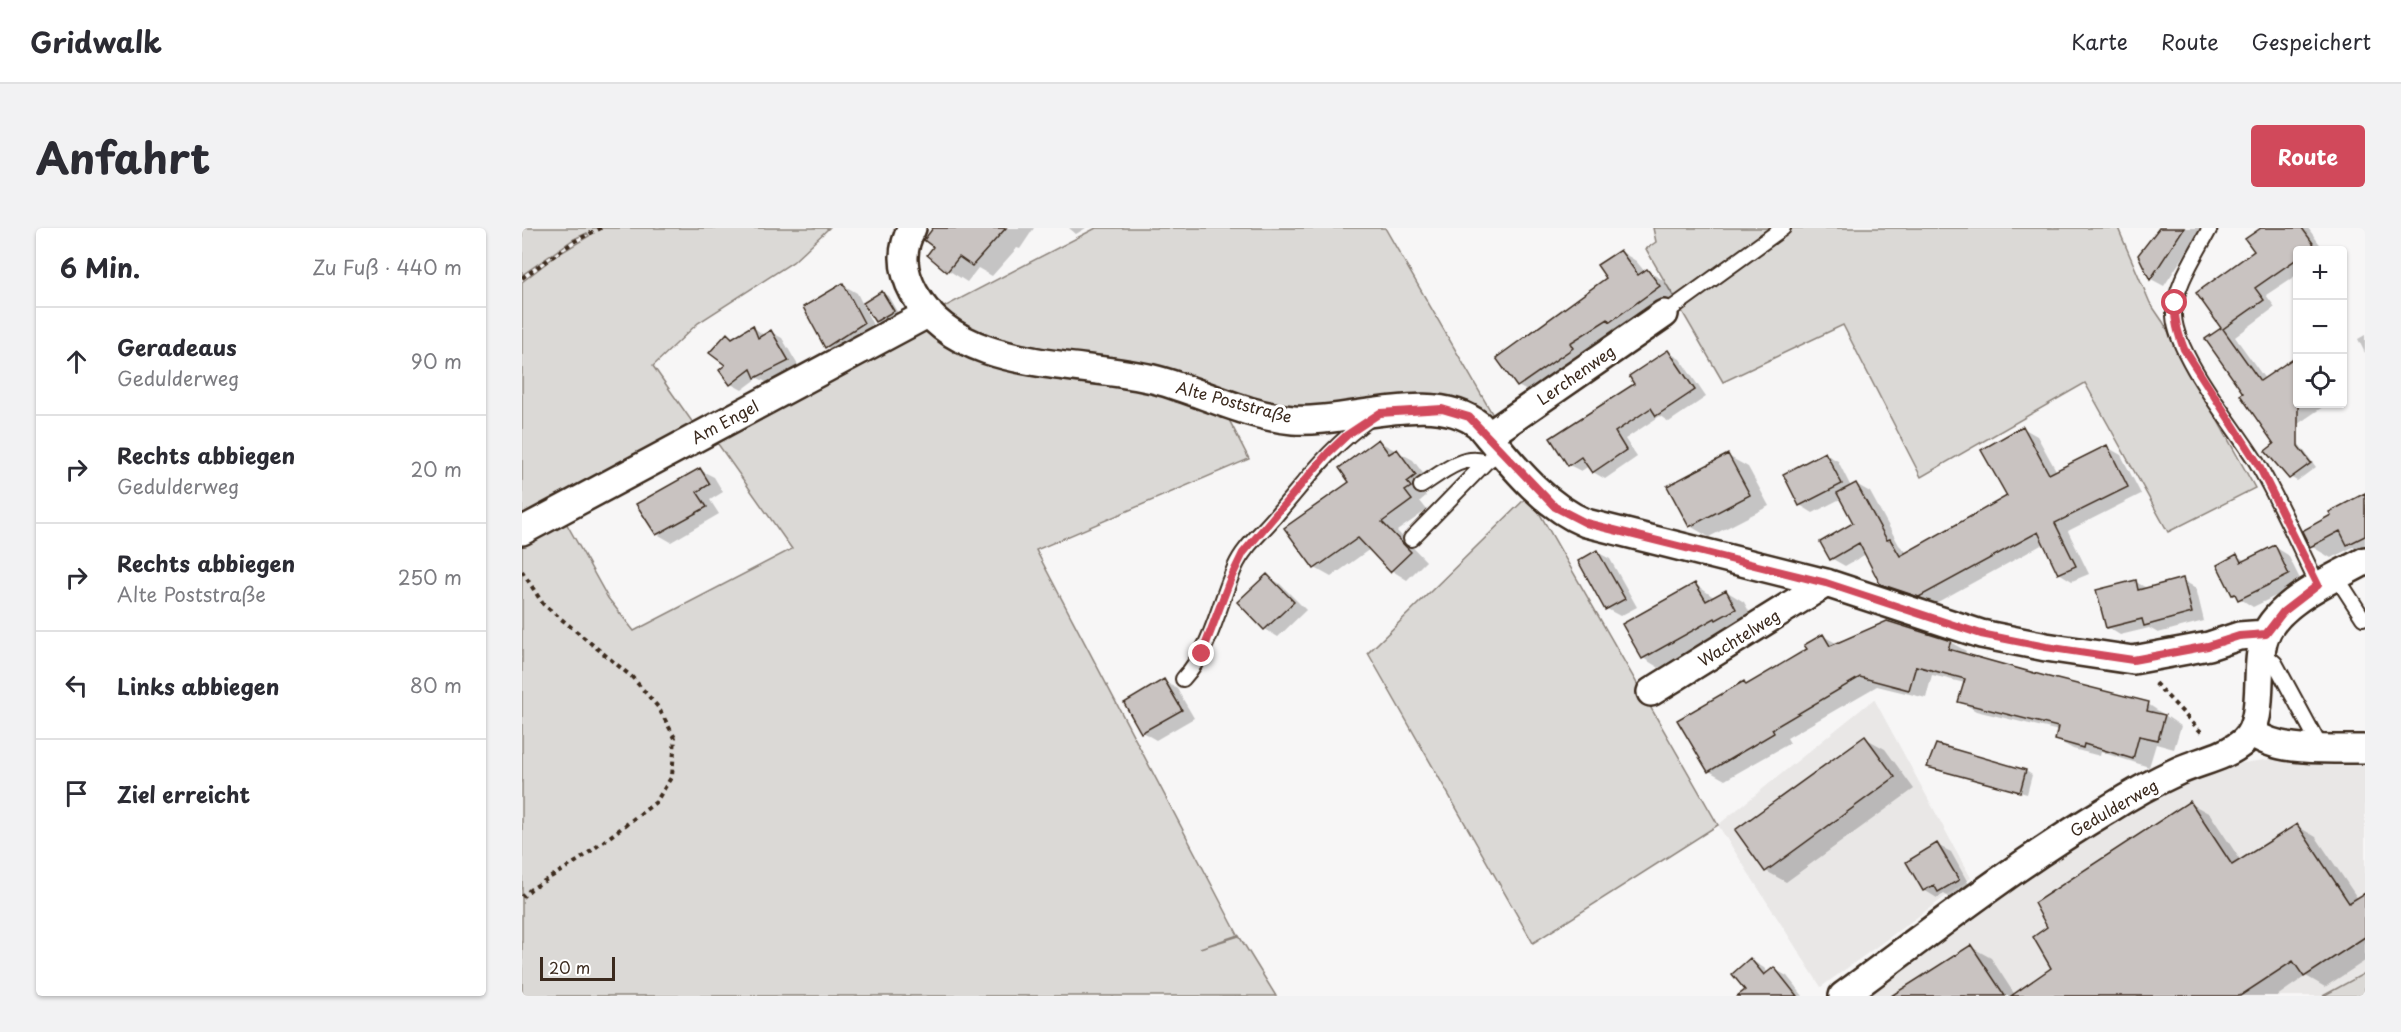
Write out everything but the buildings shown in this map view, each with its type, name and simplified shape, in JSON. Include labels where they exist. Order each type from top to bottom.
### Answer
[{"type":"street","name":"Alte Poststraße","points":[[912,228],[905,244],[903,265],[909,285],[929,313],[945,329],[965,342],[993,351],[1026,359],[1157,380],[1277,417],[1315,420],[1427,409],[1456,412],[1469,417],[1492,450],[1555,507],[1586,523],[1826,583],[1981,634],[2046,647],[2133,660],[2208,646],[2239,636],[2263,643]]},
{"type":"street","name":"Am Engel","points":[[522,531],[929,313]]},
{"type":"street","name":"Lerchenweg","points":[[1492,450],[1664,314]]},
{"type":"street","points":[[2365,561],[2327,581],[2283,612],[2263,643],[2257,708],[2252,732],[2259,738],[2280,746],[2365,749]]},
{"type":"street","name":"Wachtelweg","points":[[1651,692],[1826,583]]},
{"type":"street","name":"Gedulderweg","points":[[1844,996],[2019,866],[2108,810],[2169,777],[2230,751],[2252,732]]},
{"type":"lane","points":[[1664,314],[1783,228]]},
{"type":"lane","points":[[2210,228],[2179,290],[2174,316],[2184,349],[2258,464],[2327,581],[2363,618],[2365,617]]},
{"type":"lane","points":[[1183,679],[1196,664],[1206,647],[1230,580],[1243,553],[1328,453],[1347,435],[1380,413]]},
{"type":"lane","points":[[1420,486],[1454,465],[1467,459],[1479,459],[1492,450]]},
{"type":"lane","points":[[1411,539],[1492,450]]},
{"type":"lane","points":[[2263,643],[2321,748]]},
{"type":"path","points":[[522,278],[575,241],[601,228]]},
{"type":"path","points":[[522,571],[543,604],[632,677],[658,707],[675,738],[672,776],[656,802],[579,860],[531,889],[522,897]]},
{"type":"path","points":[[2175,705],[2192,722]]},
{"type":"shaded area","points":[[522,228],[829,228],[793,262],[698,323],[653,366],[698,430],[564,519],[608,598],[634,631],[792,549],[713,437],[917,324],[971,358],[1027,371],[1112,382],[1224,410],[1249,459],[1036,550],[1238,935],[1200,948],[1239,936],[1276,996],[522,996],[522,282],[554,257],[589,236],[587,233],[574,239],[522,275]]},
{"type":"shaded area","points":[[1096,228],[1385,228],[1494,417],[1456,401],[1287,407],[1089,358],[975,333],[942,308]]},
{"type":"shaded area","points":[[1653,228],[2118,228],[2150,303],[2163,322],[2255,488],[2168,532],[2085,383],[1921,477],[1843,325],[1723,382],[1646,249],[1656,242]]},
{"type":"shaded area","points":[[1529,495],[1718,825],[1533,943],[1368,653]]},
{"type":"shaded area","points":[[1874,699],[1971,878],[1821,987],[1718,825]]},
{"type":"shaded area","points":[[2271,759],[2365,759],[2365,972],[2322,996],[1859,996],[2018,878],[2134,808],[2214,767]]},
{"type":"shaded area","points":[[2365,973],[2365,996],[2323,996]]},
{"type":"route","points":[[1202,654],[1236,565],[1243,553],[1328,453],[1347,435],[1380,413],[1427,409],[1442,409],[1469,417],[1555,507],[1586,523],[1826,583],[1981,634],[2046,647],[2133,660],[2208,646],[2239,636],[2255,633],[2266,634],[2283,612],[2318,585],[2258,464],[2184,349],[2174,316],[2175,303]]}]
